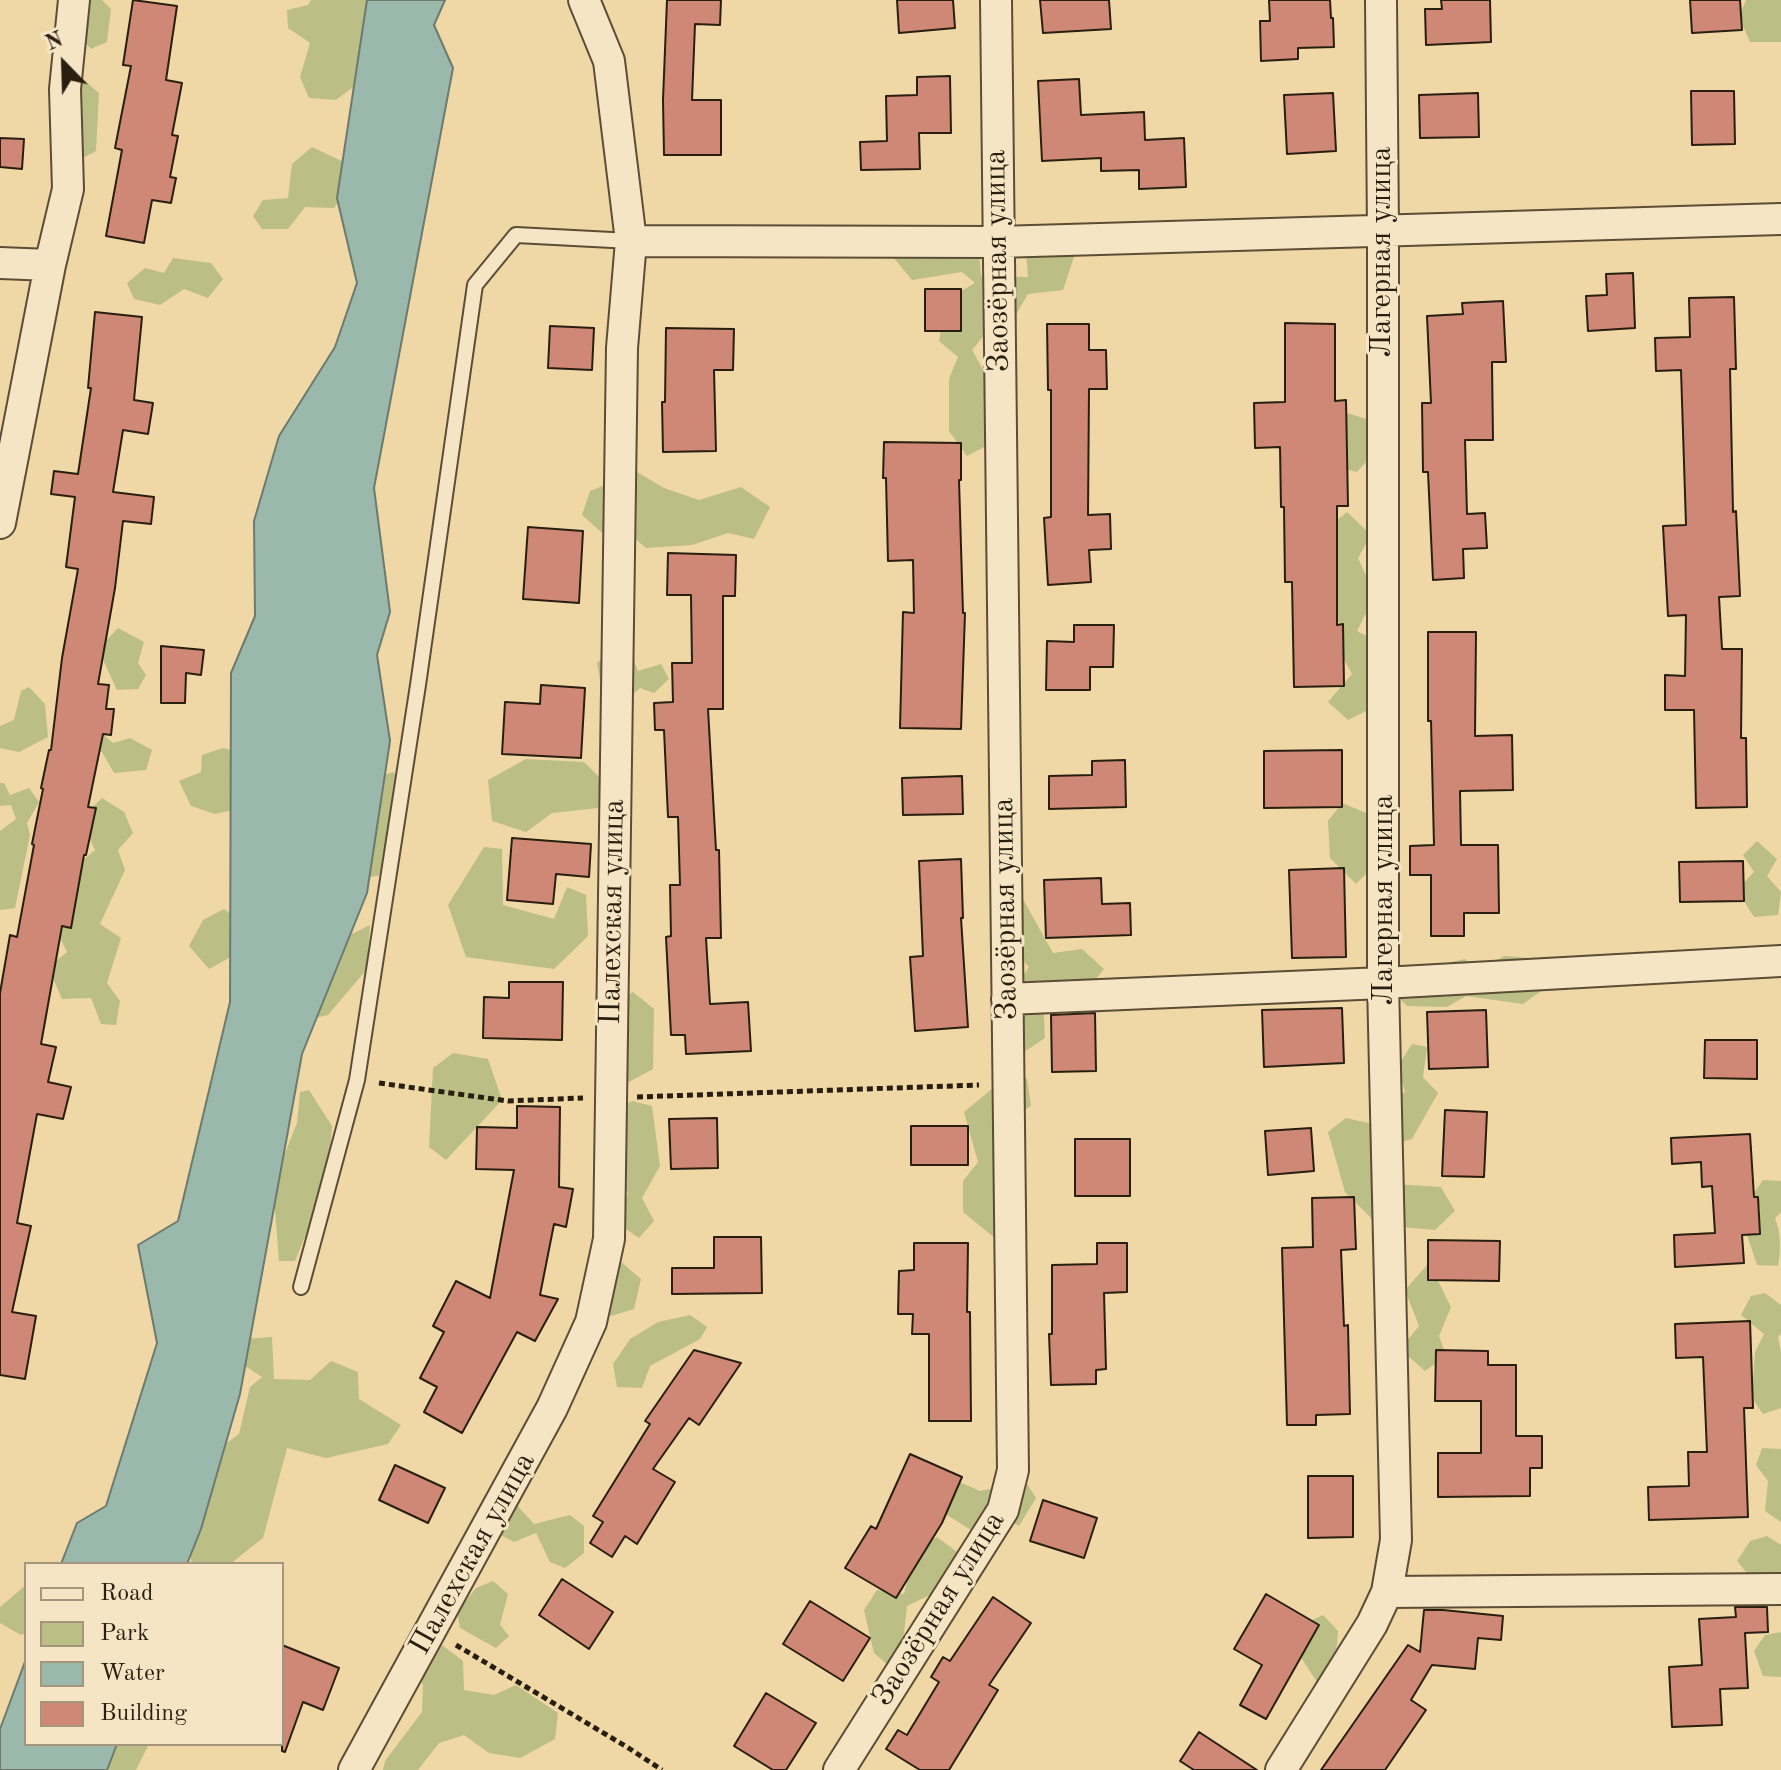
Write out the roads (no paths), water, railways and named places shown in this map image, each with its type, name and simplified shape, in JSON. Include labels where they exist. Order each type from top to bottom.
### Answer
[{"type":"street","points":[[0,523],[50,265],[68,189],[65,89],[74,0]]},
{"type":"street","name":"Палехская улица","points":[[354,1770],[552,1408],[591,1322],[609,1239],[622,348],[631,241],[609,61],[584,0]]},
{"type":"street","name":"Заозёрная улица","points":[[839,1770],[1003,1510],[1013,1470],[996,0]]},
{"type":"street","name":"Лагерная улица","points":[[1281,1770],[1372,1624],[1387,1592],[1396,1540],[1383,983],[1381,0]]},
{"type":"street","points":[[631,241],[998,242],[1781,219]]},
{"type":"street","points":[[0,263],[50,265]]},
{"type":"street","points":[[1007,999],[1383,983],[1781,961]]},
{"type":"street","points":[[1387,1592],[1781,1589]]},
{"type":"lane","points":[[301,1287],[357,1080],[475,285],[516,235],[631,241]]},
{"type":"water","points":[[367,0],[445,0],[434,25],[453,68],[374,488],[390,612],[377,655],[390,741],[367,893],[302,1054],[240,1394],[201,1529],[188,1562],[62,1562],[77,1523],[106,1506],[157,1343],[138,1245],[178,1221],[230,1002],[231,673],[255,616],[254,521],[279,436],[335,347],[357,283],[337,198]]},
{"type":"water","points":[[24,1664],[24,1746],[116,1746],[107,1770],[0,1770],[0,1729]]}]
